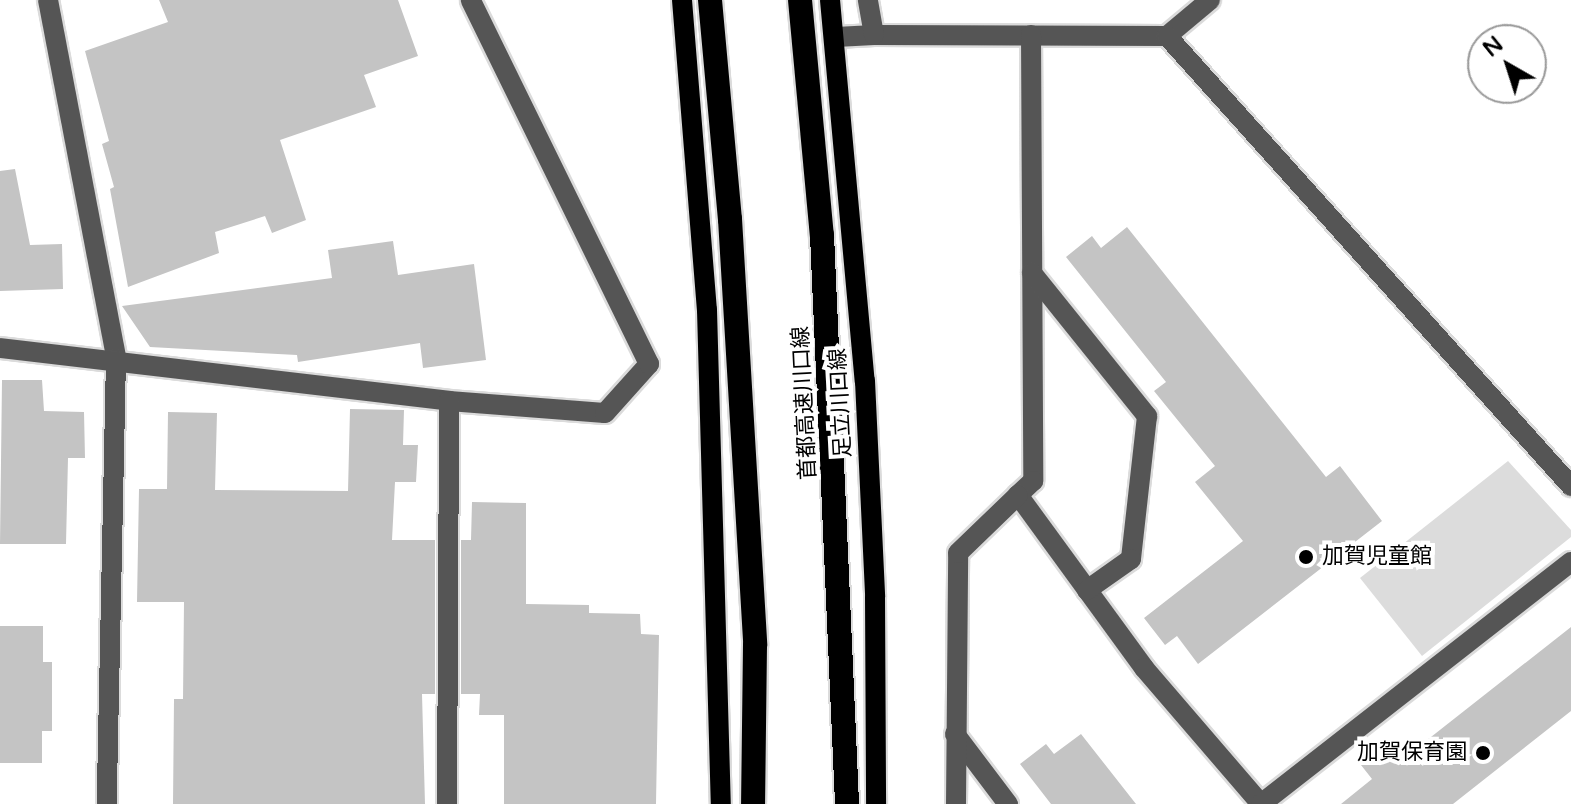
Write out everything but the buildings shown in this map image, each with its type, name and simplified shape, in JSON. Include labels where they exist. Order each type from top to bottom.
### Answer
[{"type":"highway","points":[[710,0],[730,219],[755,645],[753,804]]},
{"type":"highway","name":"首都高速川口線","points":[[800,0],[822,235],[847,804]]},
{"type":"main road","points":[[682,0],[707,310],[721,804]]},
{"type":"main road","name":"足立川口線","points":[[830,0],[836,37],[866,396],[876,804]]},
{"type":"street","points":[[48,0],[116,358],[107,804]]},
{"type":"street","points":[[0,348],[116,358],[449,401],[605,413],[649,364],[471,0]]},
{"type":"street","points":[[868,0],[874,35]]},
{"type":"street","points":[[836,37],[1167,36],[1210,0]]},
{"type":"street","points":[[956,804],[958,553],[1033,481],[1031,35]]},
{"type":"street","points":[[1167,36],[1571,486]]},
{"type":"street","points":[[1032,273],[1147,416],[1131,559],[1087,590]]},
{"type":"street","points":[[447,804],[449,401]]},
{"type":"street","points":[[1018,495],[1144,668],[1261,804],[1571,562]]},
{"type":"street","points":[[955,734],[1008,804]]},
{"type":"shaded area","points":[[1508,461],[1571,530],[1571,537],[1422,656],[1360,578]]},
{"type":"place","name":"加賀児童館","points":[[1306,557]]},
{"type":"place","name":"加賀保育園","points":[[1483,753]]}]
